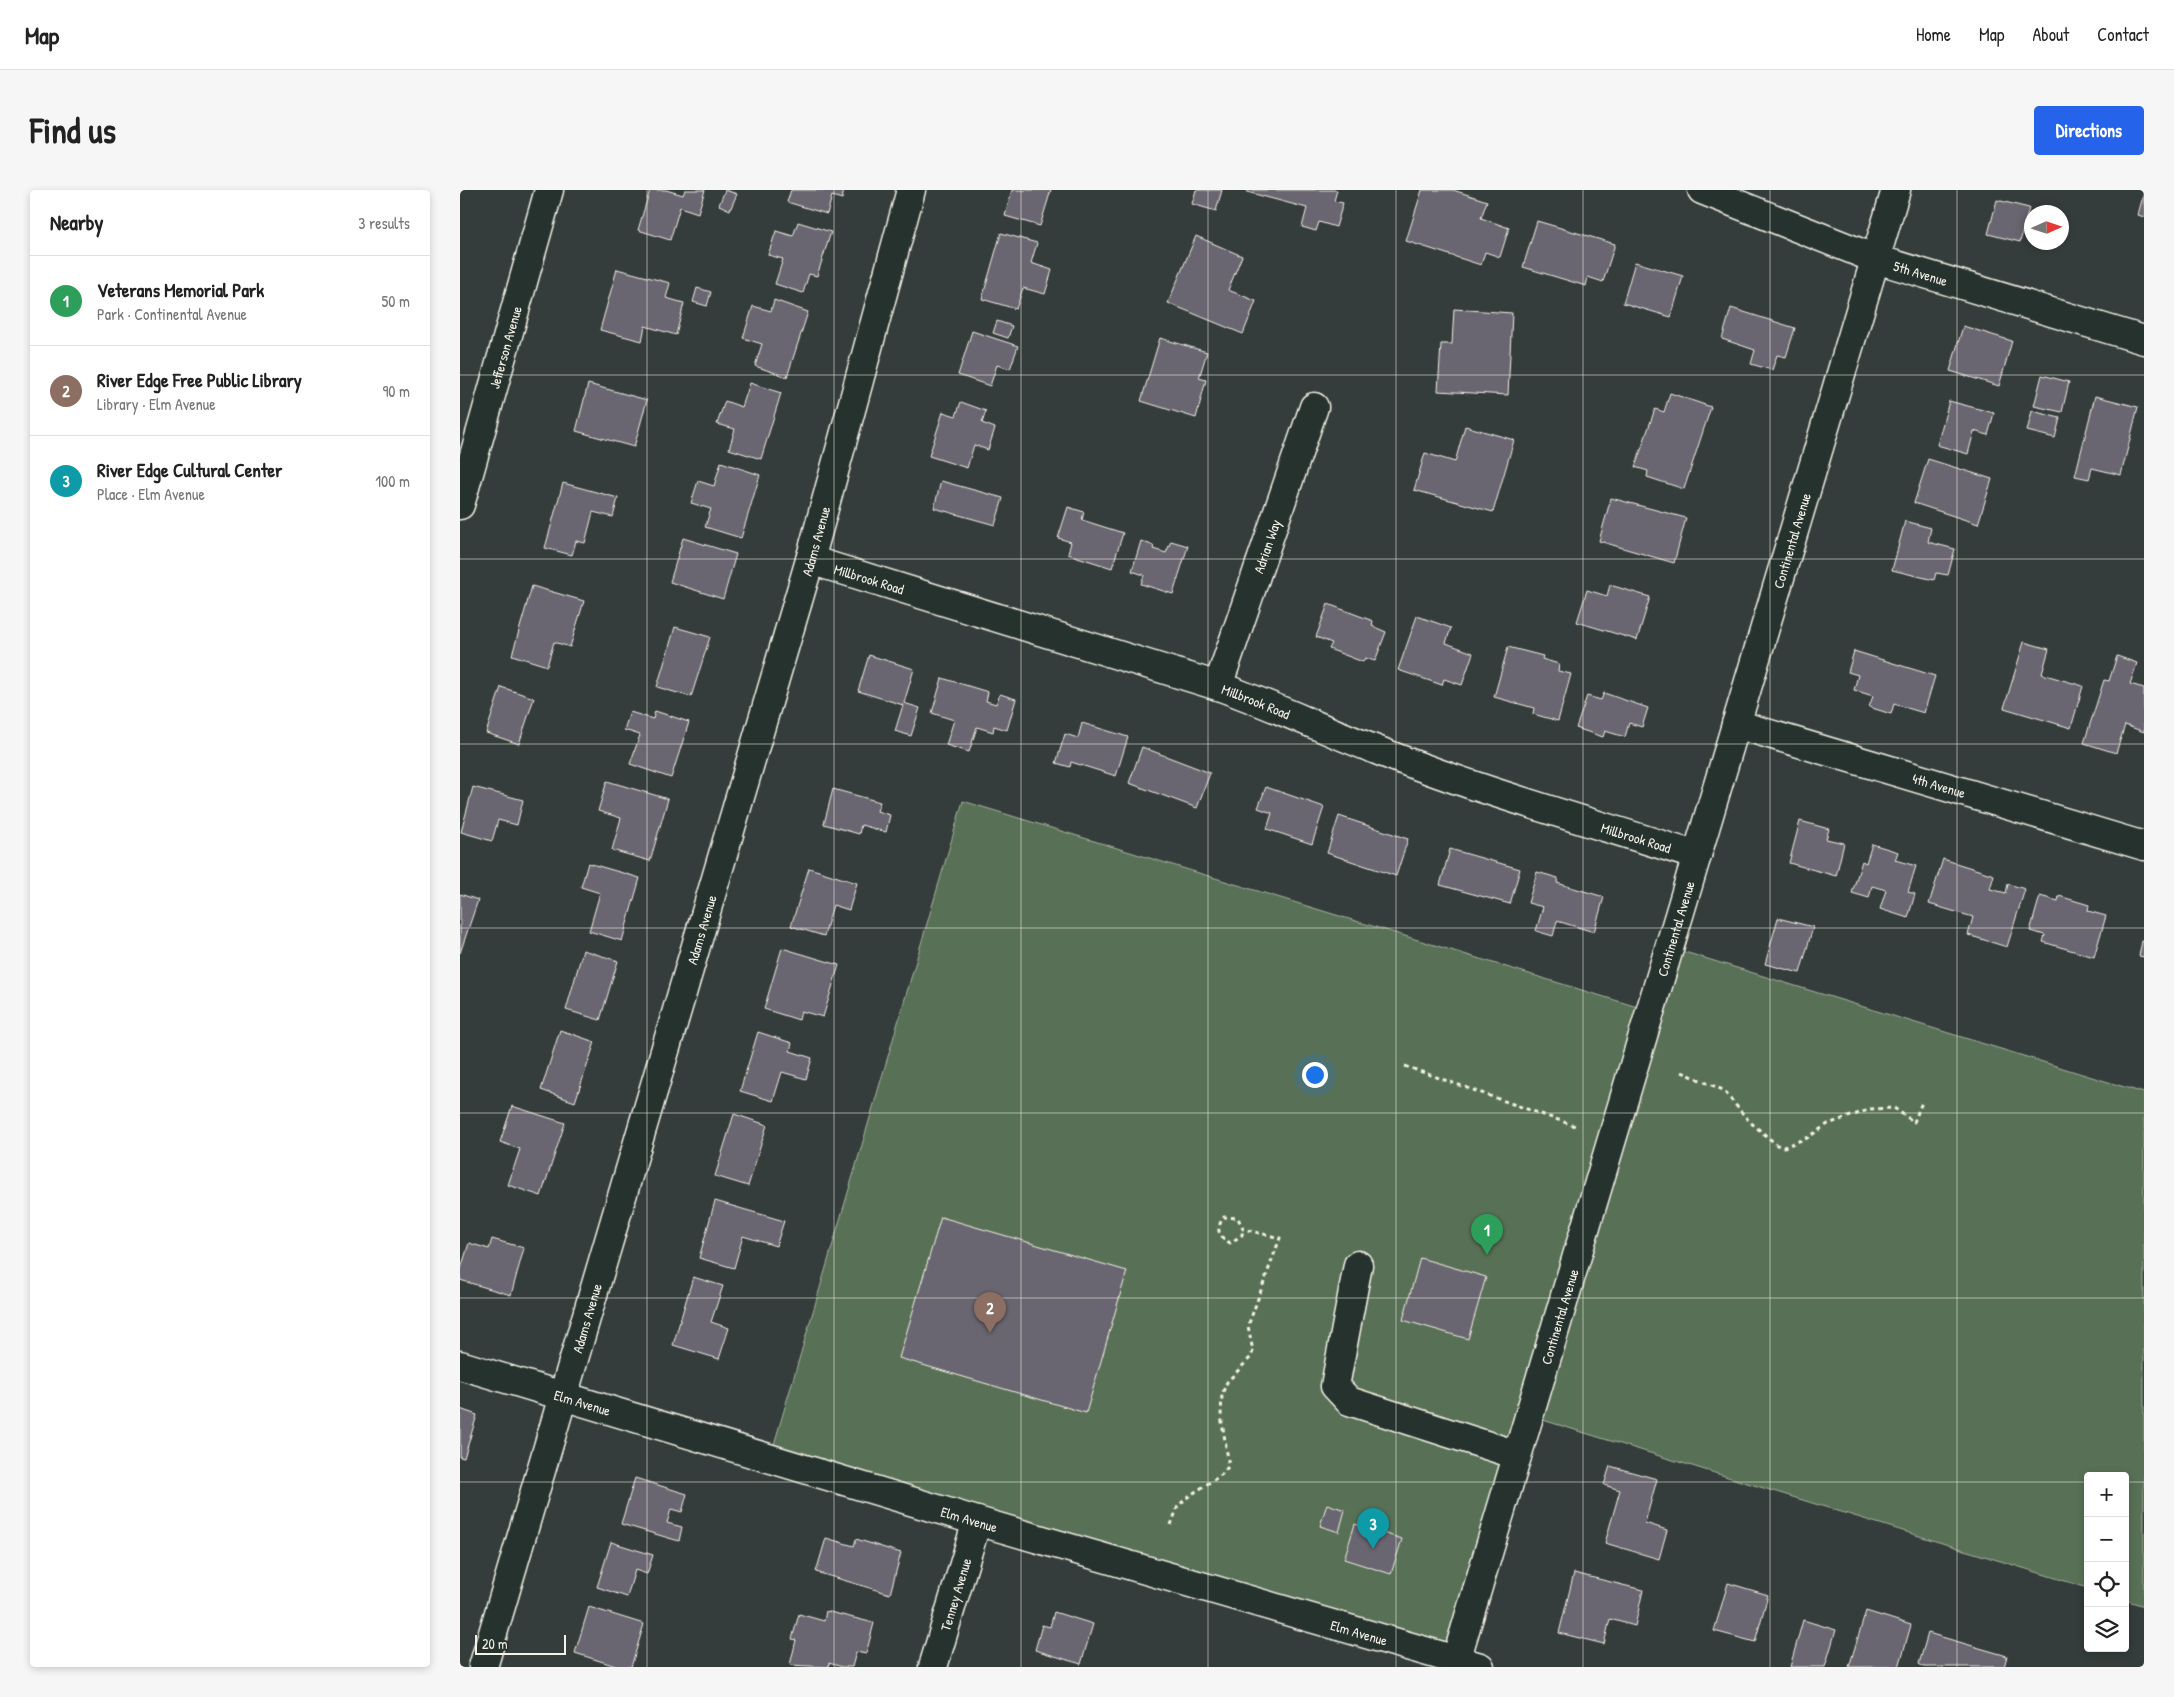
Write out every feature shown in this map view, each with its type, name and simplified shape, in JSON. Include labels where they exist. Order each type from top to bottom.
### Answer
[{"type":"street","name":"Jefferson Avenue","points":[[460,505],[549,190]]},
{"type":"street","name":"Adams Avenue","points":[[483,1667],[810,560],[911,190]]},
{"type":"street","name":"5th Avenue","points":[[1702,190],[1876,259],[2144,340]]},
{"type":"street","name":"Continental Avenue","points":[[1463,1664],[1517,1456],[1896,190]]},
{"type":"street","name":"Adrian Way","points":[[1218,686],[1314,407]]},
{"type":"street","name":"Millbrook Road","points":[[810,560],[1218,686],[1262,701],[1370,748],[1500,793],[1696,856]]},
{"type":"street","name":"4th Avenue","points":[[1736,724],[2144,846]]},
{"type":"street","points":[[1358,1264],[1335,1386],[1349,1401],[1517,1456]]},
{"type":"street","name":"Elm Avenue","points":[[460,1365],[978,1521],[1463,1664]]},
{"type":"street","name":"Tenney Avenue","points":[[934,1667],[978,1521]]},
{"type":"path","points":[[1404,1066],[1578,1127]]},
{"type":"path","points":[[1682,1072],[1723,1090],[1748,1121],[1777,1145],[1784,1147],[1807,1138],[1828,1124],[1872,1109],[1894,1108],[1914,1122],[1922,1102]]},
{"type":"path","points":[[1230,1216],[1238,1218],[1243,1229],[1242,1236],[1230,1243],[1222,1239],[1219,1233],[1219,1224],[1224,1217],[1230,1216]]},
{"type":"path","points":[[1171,1524],[1178,1506],[1189,1496],[1221,1475],[1228,1467],[1221,1416],[1222,1394],[1227,1382],[1251,1357],[1253,1351],[1248,1326],[1280,1238],[1243,1229]]},
{"type":"green space","points":[[963,801],[1657,1013],[1675,949],[2144,1093],[2144,1606],[2129,1601],[2129,1472],[2084,1472],[2084,1587],[1533,1417],[1462,1658],[770,1458]]},
{"type":"building","points":[[650,190],[666,190],[683,195],[685,190],[705,190],[698,213],[680,207],[670,240],[638,230]]},
{"type":"building","points":[[725,190],[737,194],[730,210],[719,205]]},
{"type":"building","points":[[791,190],[844,190],[842,199],[832,196],[827,214],[787,202]]},
{"type":"building","points":[[1012,190],[1051,190],[1040,226],[1005,216]]},
{"type":"building","points":[[1196,190],[1222,190],[1216,211],[1192,204]]},
{"type":"building","points":[[1248,190],[1337,190],[1334,201],[1343,203],[1336,227],[1319,222],[1316,231],[1302,227],[1307,208],[1247,192]]},
{"type":"building","points":[[1422,190],[1453,190],[1487,201],[1481,218],[1509,228],[1500,257],[1485,252],[1481,265],[1406,241]]},
{"type":"building","points":[[2144,192],[2144,217],[2138,215]]},
{"type":"building","points":[[1997,200],[2024,207],[2024,227],[2020,242],[1988,234]]},
{"type":"building","points":[[1537,221],[1615,244],[1603,282],[1588,277],[1586,286],[1523,267]]},
{"type":"building","points":[[798,222],[831,232],[817,276],[809,274],[803,293],[775,284],[783,259],[768,255],[776,231],[793,236]]},
{"type":"building","points":[[1001,233],[1037,243],[1031,263],[1052,270],[1045,294],[1023,288],[1016,309],[982,299]]},
{"type":"building","points":[[1196,236],[1242,256],[1228,290],[1256,301],[1243,334],[1168,303]]},
{"type":"building","points":[[1635,262],[1683,276],[1671,317],[1623,303]]},
{"type":"building","points":[[617,269],[670,283],[666,298],[684,303],[676,335],[645,326],[642,341],[600,330]]},
{"type":"building","points":[[697,288],[711,292],[707,306],[693,302]]},
{"type":"building","points":[[774,300],[808,312],[787,377],[755,366],[762,344],[743,338],[753,306],[771,311]]},
{"type":"building","points":[[1731,308],[1795,328],[1786,357],[1777,355],[1772,370],[1751,364],[1755,350],[1722,339]]},
{"type":"building","points":[[1454,309],[1512,313],[1508,395],[1438,391],[1441,344],[1452,344]]},
{"type":"building","points":[[997,321],[1012,326],[1008,338],[993,333]]},
{"type":"building","points":[[1963,326],[2012,341],[1999,386],[1950,371]]},
{"type":"building","points":[[972,331],[1018,346],[1010,369],[997,365],[990,386],[958,375]]},
{"type":"building","points":[[1160,338],[1207,352],[1199,378],[1206,380],[1196,418],[1141,401]]},
{"type":"building","points":[[2042,375],[2069,382],[2062,412],[2034,406]]},
{"type":"building","points":[[750,383],[781,393],[761,459],[729,449],[735,429],[717,424],[725,401],[742,407]]},
{"type":"building","points":[[588,384],[647,400],[634,447],[576,431]]},
{"type":"building","points":[[1670,393],[1711,407],[1684,489],[1647,477],[1648,471],[1635,467],[1655,409],[1664,412]]},
{"type":"building","points":[[2095,396],[2138,407],[2121,475],[2092,468],[2089,479],[2075,476]]},
{"type":"building","points":[[1949,401],[1994,413],[1988,435],[1974,431],[1968,454],[1937,445]]},
{"type":"building","points":[[961,402],[986,411],[982,423],[995,428],[988,450],[974,445],[967,468],[929,456],[943,412],[956,416]]},
{"type":"building","points":[[2032,411],[2060,418],[2055,438],[2027,431]]},
{"type":"building","points":[[1465,426],[1514,440],[1493,512],[1414,490],[1425,453],[1455,462]]},
{"type":"building","points":[[1928,459],[1992,479],[1978,524],[1914,503]]},
{"type":"building","points":[[721,462],[760,475],[741,538],[705,527],[711,509],[691,503],[698,481],[714,486]]},
{"type":"building","points":[[941,481],[1003,498],[995,525],[934,508]]},
{"type":"building","points":[[563,483],[618,498],[613,517],[593,512],[585,543],[576,541],[572,555],[545,548]]},
{"type":"building","points":[[1611,498],[1686,518],[1674,563],[1599,541]]},
{"type":"building","points":[[1068,507],[1084,512],[1082,520],[1123,533],[1112,568],[1068,554],[1071,542],[1058,538]]},
{"type":"building","points":[[1905,521],[1931,528],[1928,542],[1955,549],[1948,575],[1936,573],[1934,580],[1892,570]]},
{"type":"building","points":[[683,538],[736,554],[723,599],[670,582]]},
{"type":"building","points":[[1141,541],[1154,546],[1153,549],[1166,553],[1171,541],[1188,546],[1173,594],[1141,584],[1144,575],[1132,571]]},
{"type":"building","points":[[1610,585],[1650,597],[1637,640],[1577,622],[1587,590],[1607,596]]},
{"type":"building","points":[[532,586],[584,601],[570,647],[554,642],[547,666],[512,655]]},
{"type":"building","points":[[1328,604],[1373,621],[1372,626],[1386,632],[1375,661],[1365,658],[1363,662],[1329,649],[1332,643],[1316,637]]},
{"type":"building","points":[[1417,616],[1451,628],[1446,643],[1473,653],[1462,685],[1444,679],[1442,685],[1398,670]]},
{"type":"building","points":[[675,627],[710,637],[691,697],[657,687]]},
{"type":"building","points":[[2024,642],[2049,649],[2042,674],[2083,686],[2071,728],[2004,708]]},
{"type":"building","points":[[1508,647],[1543,656],[1542,659],[1559,664],[1558,671],[1571,674],[1558,721],[1533,714],[1534,708],[1494,697]]},
{"type":"building","points":[[1854,651],[1935,676],[1924,713],[1894,704],[1891,714],[1869,707],[1873,696],[1854,690],[1858,675],[1848,672]]},
{"type":"building","points":[[869,655],[914,669],[904,703],[920,708],[911,736],[895,731],[903,705],[858,691]]},
{"type":"building","points":[[2117,656],[2137,663],[2130,684],[2144,688],[2144,732],[2125,725],[2116,753],[2084,743],[2104,680],[2109,681]]},
{"type":"building","points":[[942,678],[988,692],[986,701],[996,704],[1000,694],[1016,699],[1007,730],[994,726],[993,732],[977,727],[969,752],[946,745],[954,720],[932,713]]},
{"type":"building","points":[[501,687],[534,698],[519,744],[486,733]]},
{"type":"building","points":[[1604,693],[1648,708],[1642,727],[1629,723],[1625,737],[1605,731],[1603,737],[1576,728],[1587,696],[1601,700]]},
{"type":"building","points":[[655,711],[689,722],[671,778],[630,764],[640,735],[624,730],[630,712],[653,719]]},
{"type":"building","points":[[1082,723],[1128,737],[1116,776],[1071,762],[1070,767],[1056,763],[1065,734],[1078,738]]},
{"type":"building","points":[[1142,747],[1210,773],[1197,808],[1129,783]]},
{"type":"building","points":[[607,781],[668,799],[650,861],[612,850],[621,818],[598,811]]},
{"type":"building","points":[[473,787],[523,800],[517,825],[498,820],[492,841],[461,832]]},
{"type":"building","points":[[1266,787],[1324,807],[1312,844],[1267,829],[1272,813],[1258,808]]},
{"type":"building","points":[[833,789],[880,802],[877,811],[890,815],[886,832],[861,825],[859,834],[824,824]]},
{"type":"building","points":[[1339,816],[1408,839],[1396,876],[1327,853]]},
{"type":"building","points":[[1800,821],[1829,829],[1826,839],[1844,843],[1836,876],[1789,863]]},
{"type":"building","points":[[1872,844],[1898,852],[1895,860],[1916,866],[1908,892],[1915,894],[1908,918],[1880,909],[1886,890],[1872,886],[1869,898],[1852,893],[1862,861],[1866,863]]},
{"type":"building","points":[[1450,849],[1520,869],[1510,904],[1440,885]]},
{"type":"building","points":[[1943,859],[1994,875],[1990,889],[2006,893],[2008,884],[2025,889],[2007,947],[1968,935],[1973,917],[1929,904]]},
{"type":"building","points":[[588,863],[640,878],[622,941],[589,931],[600,893],[581,887]]},
{"type":"building","points":[[809,868],[857,883],[849,910],[833,905],[824,936],[791,926]]},
{"type":"building","points":[[1537,872],[1558,878],[1557,883],[1604,897],[1594,932],[1557,921],[1553,936],[1536,931],[1543,907],[1528,903]]},
{"type":"building","points":[[460,894],[478,900],[460,953]]},
{"type":"building","points":[[2040,896],[2058,901],[2059,896],[2089,905],[2088,911],[2106,916],[2094,957],[2043,942],[2045,935],[2030,931]]},
{"type":"building","points":[[1778,918],[1813,927],[1800,973],[1765,964]]},
{"type":"building","points":[[2142,941],[2144,941],[2144,957],[2139,956]]},
{"type":"building","points":[[782,948],[839,965],[823,1017],[801,1011],[799,1020],[764,1009]]},
{"type":"building","points":[[583,950],[618,961],[600,1020],[566,1010]]},
{"type":"building","points":[[560,1030],[595,1042],[575,1102],[541,1090]]},
{"type":"building","points":[[758,1032],[792,1043],[790,1051],[812,1058],[806,1079],[782,1072],[773,1101],[740,1091]]},
{"type":"building","points":[[512,1106],[565,1123],[541,1196],[508,1185],[520,1149],[500,1142]]},
{"type":"building","points":[[734,1114],[767,1125],[748,1186],[715,1176]]},
{"type":"building","points":[[715,1201],[784,1221],[776,1246],[743,1236],[734,1268],[699,1258]]},
{"type":"building","points":[[941,1217],[1127,1271],[1086,1413],[899,1358]]},
{"type":"building","points":[[492,1239],[524,1248],[511,1295],[460,1280],[460,1272],[469,1243],[489,1249]]},
{"type":"building","points":[[1420,1258],[1486,1277],[1468,1339],[1403,1320]]},
{"type":"building","points":[[693,1277],[723,1286],[711,1322],[729,1328],[719,1359],[673,1345]]},
{"type":"building","points":[[460,1409],[477,1415],[464,1458],[460,1457]]},
{"type":"building","points":[[1610,1466],[1657,1479],[1645,1523],[1667,1530],[1659,1559],[1605,1543],[1620,1490],[1604,1485]]},
{"type":"building","points":[[635,1478],[687,1494],[682,1512],[671,1509],[667,1523],[682,1527],[679,1541],[621,1524]]},
{"type":"building","points":[[1327,1504],[1345,1510],[1339,1532],[1320,1526]]},
{"type":"building","points":[[1355,1524],[1402,1539],[1391,1574],[1344,1559]]},
{"type":"building","points":[[826,1538],[854,1546],[856,1539],[901,1553],[890,1594],[816,1572]]},
{"type":"building","points":[[611,1542],[653,1555],[647,1574],[635,1570],[627,1597],[597,1587]]},
{"type":"building","points":[[1574,1573],[1643,1590],[1635,1626],[1610,1619],[1604,1644],[1559,1633]]},
{"type":"building","points":[[1728,1583],[1768,1595],[1755,1642],[1714,1631]]},
{"type":"building","points":[[589,1607],[644,1624],[631,1667],[619,1667],[575,1653]]},
{"type":"building","points":[[826,1611],[874,1623],[866,1654],[856,1652],[852,1667],[842,1667],[829,1663],[828,1667],[790,1665],[796,1640],[792,1639],[799,1614],[824,1621]]},
{"type":"building","points":[[1866,1611],[1911,1625],[1899,1667],[1849,1667]]},
{"type":"building","points":[[1054,1612],[1093,1624],[1081,1664],[1035,1650],[1042,1625],[1050,1627]]},
{"type":"building","points":[[1803,1620],[1836,1630],[1825,1667],[1790,1667]]},
{"type":"building","points":[[1928,1633],[2007,1656],[2004,1667],[1924,1667],[1919,1664]]},
{"type":"place","name":"Veterans Memorial Park","points":[[1487,1255]]},
{"type":"place","name":"River Edge Free Public Library","points":[[990,1333]]},
{"type":"place","name":"River Edge Cultural Center","points":[[1373,1549]]}]
